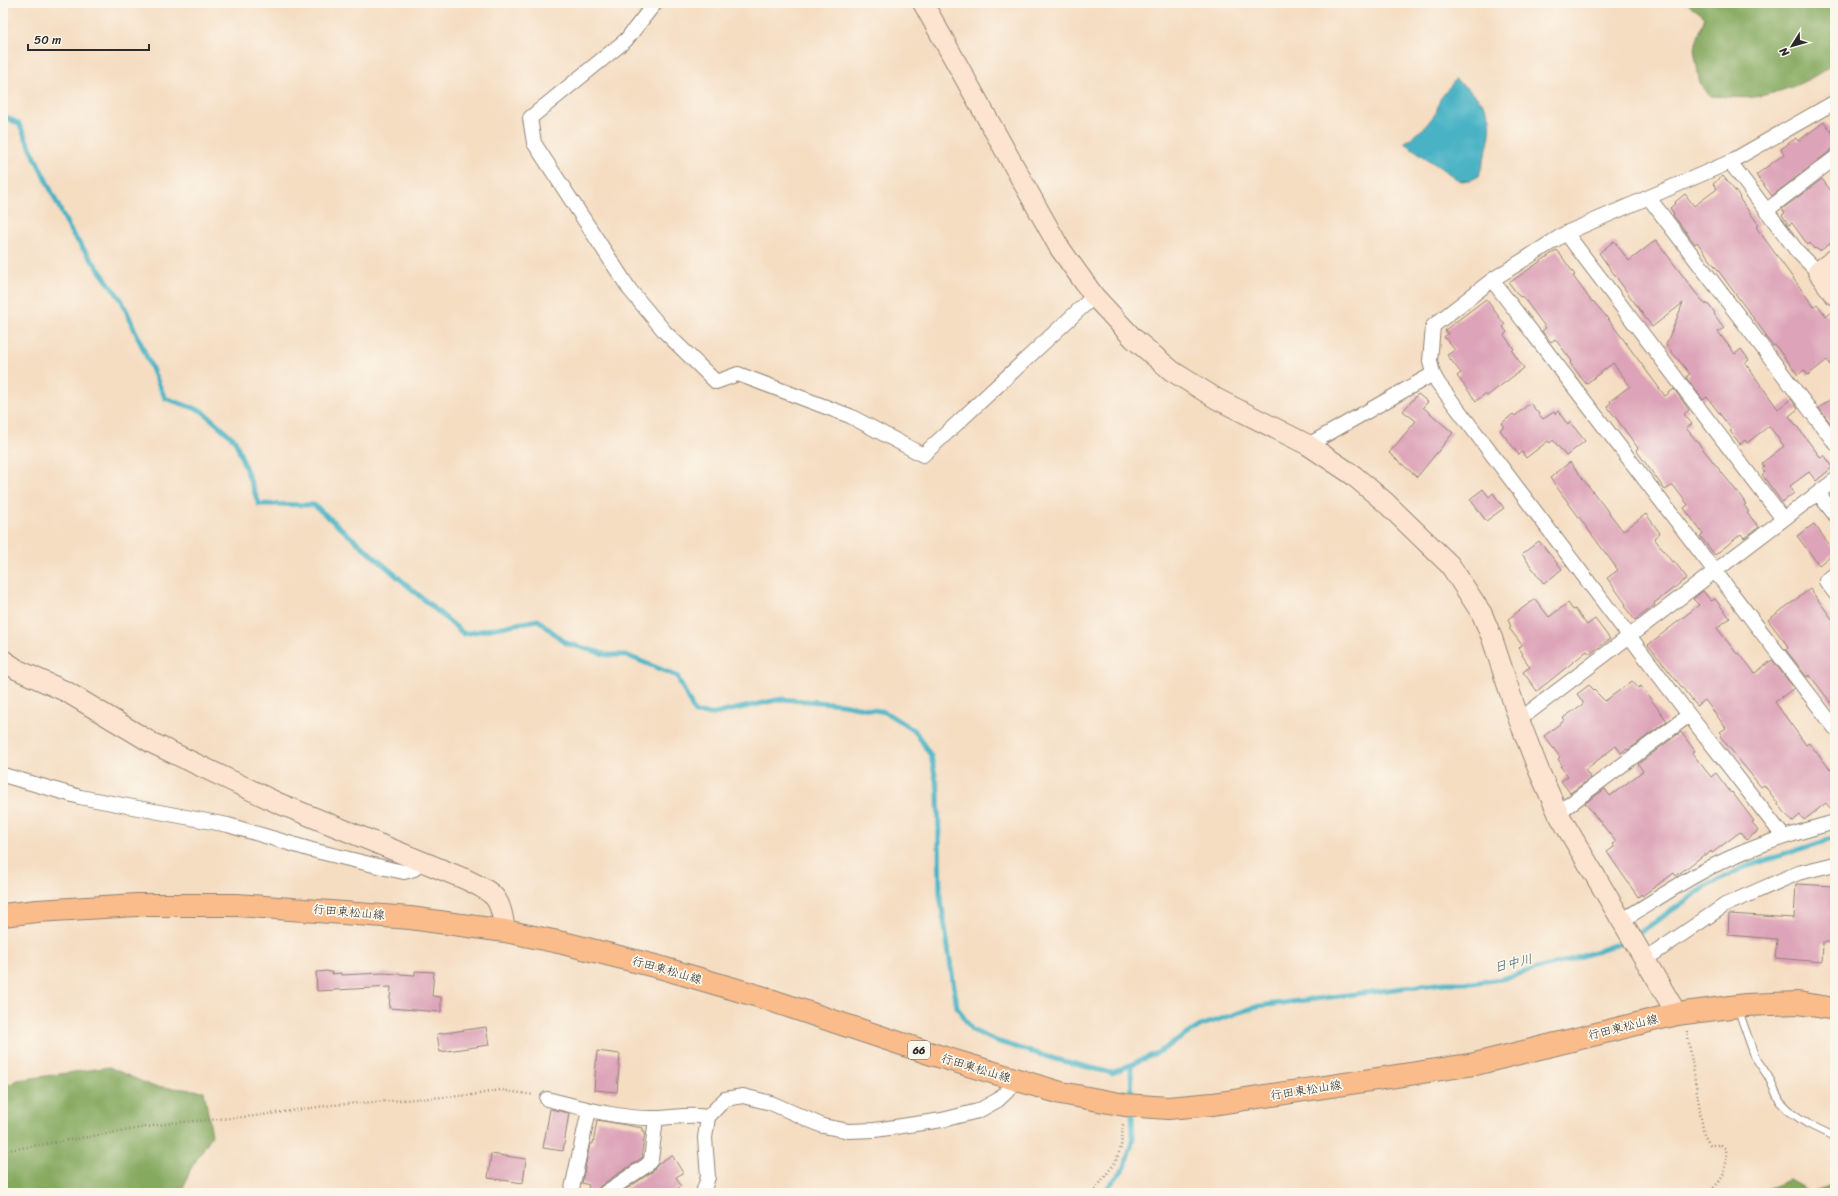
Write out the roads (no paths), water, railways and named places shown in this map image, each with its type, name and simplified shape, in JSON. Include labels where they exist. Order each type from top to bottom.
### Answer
[{"type":"main road","name":"行田東松山線","points":[[3,915],[37,911],[137,905],[237,905],[410,918],[505,931],[563,943],[667,969],[758,996],[935,1055],[1061,1094],[1125,1105],[1168,1108],[1213,1104],[1475,1064],[1680,1014],[1738,1006],[1798,1003],[1835,1009]]},
{"type":"street","points":[[655,3],[626,40],[530,118],[534,143],[630,290],[665,332],[716,382],[738,374],[850,416],[923,455],[1094,296]]},
{"type":"street","points":[[923,3],[1059,247],[1094,296],[1133,338],[1172,371],[1217,399],[1308,445],[1353,475],[1385,502],[1450,565],[1482,614],[1492,638],[1519,720],[1539,771],[1558,813],[1621,921],[1680,1014]]},
{"type":"street","points":[[1783,836],[1689,715],[1438,383],[1433,374],[1430,361],[1433,326],[1492,280],[1566,233],[1730,162],[1835,102]]},
{"type":"street","points":[[1767,210],[1835,158]]},
{"type":"street","points":[[1730,162],[1797,251],[1818,272],[1835,295]]},
{"type":"street","points":[[1649,198],[1835,443]]},
{"type":"street","points":[[1566,233],[1783,519]]},
{"type":"street","points":[[1818,272],[1835,259]]},
{"type":"street","points":[[1492,280],[1835,728]]},
{"type":"street","points":[[1308,445],[1433,374]]},
{"type":"street","points":[[1519,720],[1835,480]]},
{"type":"street","points":[[1818,493],[1835,515]]},
{"type":"street","points":[[1835,574],[1826,581],[1835,593]]},
{"type":"street","points":[[3,660],[18,670],[67,692],[152,743],[278,803],[422,863],[465,879],[489,891],[498,900],[502,909],[505,931]]},
{"type":"street","points":[[1558,813],[1689,715]]},
{"type":"street","points":[[3,775],[80,797],[228,825],[312,850],[404,872],[414,869],[422,863]]},
{"type":"street","points":[[1621,921],[1696,874],[1736,855],[1783,836],[1835,822]]},
{"type":"street","points":[[1646,959],[1725,905],[1798,873],[1835,864]]},
{"type":"street","points":[[703,1193],[708,1177],[704,1138],[708,1117],[725,1099],[743,1096],[771,1103],[823,1126],[849,1131],[875,1130],[942,1120],[978,1111],[998,1100],[1018,1081]]},
{"type":"street","points":[[547,1099],[589,1110],[621,1116],[656,1118],[693,1114],[708,1117]]},
{"type":"street","points":[[571,1193],[589,1110]]},
{"type":"street","points":[[605,1193],[648,1165],[651,1160],[656,1118]]},
{"type":"lane","points":[[1738,1006],[1755,1057],[1768,1076],[1780,1102],[1789,1111],[1808,1124],[1835,1137]]},
{"type":"water","points":[[1455,80],[1481,101],[1487,111],[1490,121],[1488,145],[1479,176],[1471,180],[1460,181],[1404,143],[1424,128],[1436,113],[1440,99]]},
{"type":"waterway","points":[[3,115],[19,124],[71,232],[122,301],[165,398],[202,411],[235,440],[259,504],[314,505],[464,634],[538,620],[566,643],[608,655],[626,655],[677,676],[695,713],[714,714],[781,699],[842,704],[885,712],[915,731],[931,756],[938,790],[940,895],[957,1007],[972,1030],[996,1041],[1055,1059],[1112,1073],[1159,1052],[1200,1026],[1258,1006],[1444,983],[1472,983],[1501,979],[1576,958],[1629,940]]},
{"type":"waterway","name":"日中川","points":[[1635,936],[1707,886],[1745,867],[1835,838]]},
{"type":"waterway","points":[[1131,1065],[1132,1101]]},
{"type":"waterway","points":[[1103,1193],[1125,1167],[1133,1138],[1132,1111]]}]
